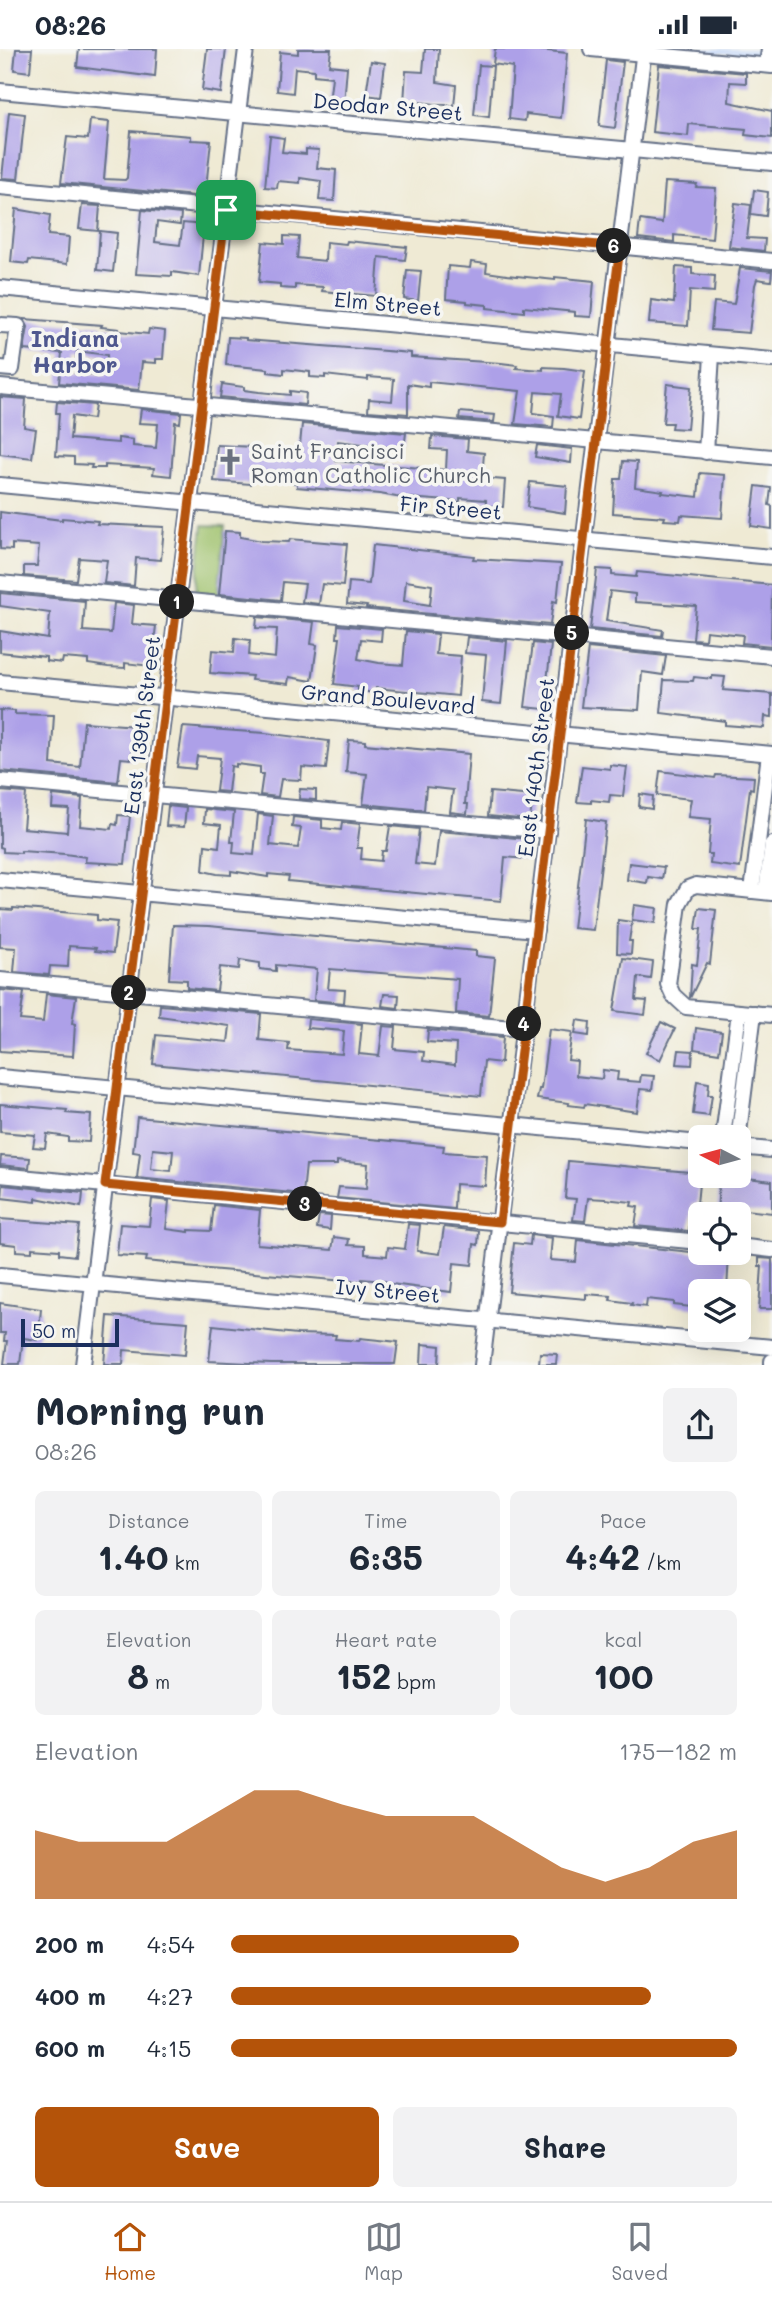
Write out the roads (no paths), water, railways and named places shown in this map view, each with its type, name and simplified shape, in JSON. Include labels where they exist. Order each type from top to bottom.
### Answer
[{"type":"street","name":"East 139th Street","points":[[83,1364],[246,49]]},
{"type":"street","points":[[591,49],[770,65],[769,49]]},
{"type":"street","name":"East 140th Street","points":[[482,1364],[644,52]]},
{"type":"street","name":"Deodar Street","points":[[0,91],[772,163]]},
{"type":"street","points":[[0,187],[772,261]]},
{"type":"street","name":"Elm Street","points":[[0,288],[772,360]]},
{"type":"street","points":[[0,325],[18,326],[12,369],[0,367]]},
{"type":"street","points":[[706,452],[712,355]]},
{"type":"street","points":[[0,387],[772,457]]},
{"type":"street","name":"Fir Street","points":[[0,485],[772,557]]},
{"type":"street","points":[[0,583],[772,656]]},
{"type":"street","name":"Grand Boulevard","points":[[0,682],[771,754]]},
{"type":"street","points":[[764,892],[771,754]]},
{"type":"street","points":[[0,781],[548,831]]},
{"type":"street","points":[[764,892],[772,844]]},
{"type":"street","points":[[0,880],[536,930]]},
{"type":"street","points":[[764,892],[696,885],[688,888],[679,904],[668,984],[673,996],[686,1007],[772,1015]]},
{"type":"street","points":[[0,980],[523,1029]]},
{"type":"street","points":[[725,1125],[746,1012]]},
{"type":"street","points":[[739,1125],[746,1012]]},
{"type":"street","points":[[0,1077],[688,1142]]},
{"type":"street","points":[[751,1148],[772,1150]]},
{"type":"street","points":[[0,1175],[688,1241]]},
{"type":"street","points":[[751,1248],[772,1250]]},
{"type":"street","name":"Ivy Street","points":[[0,1275],[772,1347]]},
{"type":"place","name":"Saint Francisci Roman Catholic Church","points":[[230,462]]},
{"type":"district","name":"Indiana Harbor","points":[[75,351]]}]
